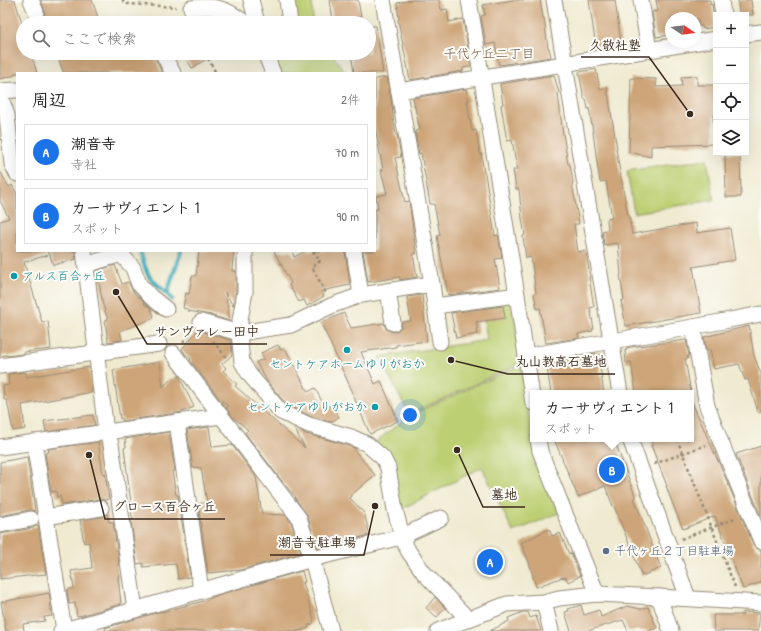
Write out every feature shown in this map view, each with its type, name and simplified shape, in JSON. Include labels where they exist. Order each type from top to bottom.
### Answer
[{"type":"street","points":[[241,16],[245,0]]},
{"type":"street","points":[[251,0],[255,16]]},
{"type":"street","points":[[287,0],[289,16]]},
{"type":"street","points":[[383,0],[432,284],[440,342]]},
{"type":"street","points":[[469,0],[531,390]]},
{"type":"street","points":[[554,0],[619,390]]},
{"type":"street","points":[[641,0],[649,50]]},
{"type":"street","points":[[721,0],[723,12]]},
{"type":"street","points":[[185,8],[205,6],[223,9],[235,16]]},
{"type":"street","points":[[749,34],[761,32]]},
{"type":"street","points":[[399,91],[713,39]]},
{"type":"street","points":[[167,60],[173,72]]},
{"type":"street","points":[[268,60],[273,72]]},
{"type":"street","points":[[0,91],[16,90]]},
{"type":"street","points":[[0,95],[7,115],[10,169]]},
{"type":"street","points":[[245,252],[245,292],[239,332],[242,362],[249,374],[281,412],[309,425],[351,436],[371,447],[383,458],[388,468],[401,537],[409,552],[463,624]]},
{"type":"street","points":[[354,252],[361,295]]},
{"type":"street","points":[[135,610],[111,444],[106,432],[85,258],[121,254],[133,268],[139,284],[151,297],[166,309]]},
{"type":"street","points":[[201,322],[239,332],[291,325],[333,305],[361,295],[432,284]]},
{"type":"street","points":[[388,291],[393,323]]},
{"type":"street","points":[[435,306],[517,294]]},
{"type":"street","points":[[526,356],[761,314]]},
{"type":"street","points":[[693,327],[707,406],[761,541]]},
{"type":"street","points":[[0,366],[159,344]]},
{"type":"street","points":[[173,353],[299,518],[312,559],[331,631]]},
{"type":"street","points":[[0,447],[221,416]]},
{"type":"street","points":[[177,422],[201,591]]},
{"type":"street","points":[[34,442],[39,518],[66,630],[312,559],[401,537],[441,518]]},
{"type":"street","points":[[539,442],[540,450],[596,594]]},
{"type":"street","points":[[631,442],[688,598]]},
{"type":"street","points":[[0,525],[101,508]]},
{"type":"street","points":[[438,631],[463,624],[507,604],[544,602],[559,598],[596,594],[761,603]]},
{"type":"street","points":[[658,597],[671,631]]},
{"type":"street","points":[[544,602],[551,631]]},
{"type":"path","points":[[122,0],[128,4],[185,8]]},
{"type":"path","points":[[208,60],[215,72]]},
{"type":"path","points":[[313,252],[320,261],[312,267],[328,296]]},
{"type":"path","points":[[173,353],[201,322]]},
{"type":"path","points":[[210,339],[229,360]]},
{"type":"path","points":[[678,442],[741,601]]},
{"type":"path","points":[[641,468],[700,447]]},
{"type":"path","points":[[669,544],[730,520]]},
{"type":"green space","points":[[290,0],[312,0],[313,16],[291,16]]},
{"type":"green space","points":[[274,60],[336,60],[345,72],[279,72]]},
{"type":"green space","points":[[707,159],[714,200],[634,213],[627,171]]},
{"type":"green space","points":[[506,301],[512,305],[521,363],[409,414],[379,357],[487,340],[482,305]]},
{"type":"green space","points":[[521,365],[530,424],[530,442],[533,442],[559,513],[513,532],[482,467],[398,511],[373,444],[410,415]]},
{"type":"building","points":[[0,0],[15,0],[20,16],[16,16],[16,60],[33,60],[37,72],[16,72],[15,75],[0,79]]},
{"type":"building","points":[[41,0],[92,0],[98,16],[44,16],[45,14]]},
{"type":"building","points":[[330,0],[358,0],[361,16],[332,16]]},
{"type":"building","points":[[411,0],[439,0],[441,10],[447,9],[449,22],[463,19],[471,66],[463,68],[463,71],[410,80],[398,20],[397,3]]},
{"type":"building","points":[[513,0],[540,0],[548,48],[551,57],[499,65],[495,43],[486,45],[481,16],[485,15],[483,5]]},
{"type":"building","points":[[589,0],[615,0],[621,43],[596,47]]},
{"type":"building","points":[[656,0],[710,0],[710,5],[712,4],[713,12],[713,27],[703,29],[701,26],[701,12],[665,12],[665,36],[656,37],[652,12],[658,11]]},
{"type":"building","points":[[738,0],[751,0],[753,15],[749,15],[749,12],[739,12]]},
{"type":"building","points":[[376,26],[383,73],[354,72],[352,60],[376,60]]},
{"type":"building","points":[[59,60],[156,60],[162,72],[64,72]]},
{"type":"building","points":[[187,60],[205,60],[192,68]]},
{"type":"building","points":[[596,69],[600,89],[607,87],[616,149],[632,234],[696,223],[697,233],[730,228],[735,260],[693,267],[701,313],[626,326],[621,301],[624,300],[620,275],[618,243],[604,245],[602,231],[608,230],[607,219],[612,218],[606,181],[600,182],[589,108],[588,109],[586,99],[584,99],[579,72]]},
{"type":"building","points":[[554,75],[559,93],[562,127],[568,164],[570,164],[579,224],[574,224],[578,252],[586,251],[594,307],[590,308],[594,329],[592,329],[593,331],[578,334],[579,338],[546,343],[540,308],[537,309],[534,294],[536,293],[531,257],[526,258],[523,236],[525,235],[519,189],[516,189],[513,170],[517,170],[512,140],[507,141],[501,105],[503,104],[500,84]]},
{"type":"building","points":[[697,76],[697,85],[713,85],[713,144],[651,146],[651,157],[629,152],[631,78],[656,79],[656,87],[682,86],[681,77]]},
{"type":"building","points":[[387,77],[401,157],[395,158],[405,202],[409,201],[416,254],[413,254],[417,277],[400,280],[400,277],[368,282],[363,252],[376,252],[376,210],[378,209],[376,196],[387,194],[381,170],[383,170],[376,132],[376,79]]},
{"type":"building","points":[[466,89],[469,101],[467,101],[472,131],[476,130],[485,173],[495,236],[498,235],[502,258],[495,259],[500,288],[448,295],[437,236],[440,235],[434,204],[430,204],[421,153],[419,154],[415,131],[420,130],[413,98]]},
{"type":"building","points":[[725,156],[740,156],[741,197],[726,197]]},
{"type":"building","points":[[0,171],[9,187],[12,185],[16,192],[16,252],[48,252],[48,255],[24,262],[42,322],[48,321],[51,349],[24,352],[24,354],[0,356],[0,221],[9,218],[0,201]]},
{"type":"building","points":[[49,252],[75,252],[76,259],[53,265]]},
{"type":"building","points":[[199,252],[234,252],[232,271],[236,271],[236,291],[233,306],[225,292],[230,321],[211,315],[188,311],[187,309],[183,308],[186,293],[189,294],[192,276],[196,276]]},
{"type":"building","points":[[275,252],[292,252],[294,257],[304,252],[345,252],[350,285],[321,291],[324,296],[307,306],[304,300],[299,302],[289,285],[291,283]]},
{"type":"building","points":[[115,265],[122,284],[128,282],[134,293],[144,302],[145,305],[151,308],[154,318],[120,331],[122,340],[108,342],[105,320],[108,320],[103,305],[99,282],[97,282],[96,271]]},
{"type":"building","points":[[422,295],[427,341],[361,352],[375,384],[381,381],[398,421],[370,434],[321,323],[344,313],[351,328],[384,323],[386,329],[395,332],[401,327],[402,322],[411,321],[407,297]]},
{"type":"building","points":[[503,306],[505,318],[476,322],[478,334],[456,338],[451,313]]},
{"type":"building","points":[[749,326],[754,356],[761,374],[761,411],[758,412],[748,379],[745,380],[739,364],[714,369],[710,350],[706,351],[704,337]]},
{"type":"building","points":[[198,330],[231,340],[232,355],[222,364],[226,368],[223,371],[237,384],[235,386],[305,448],[294,428],[306,434],[348,445],[356,449],[355,451],[375,475],[350,496],[350,498],[364,513],[370,535],[318,548],[307,515],[295,498],[296,497],[245,433],[248,430],[231,415],[226,408],[228,406],[219,398],[182,349]]},
{"type":"building","points":[[686,340],[689,356],[687,356],[688,359],[685,359],[690,390],[636,390],[631,362],[626,363],[625,350],[631,347]]},
{"type":"building","points":[[278,345],[281,350],[285,348],[308,392],[315,388],[326,409],[331,405],[339,417],[331,422],[312,417],[287,405],[267,381],[256,362],[264,359],[261,353]]},
{"type":"building","points":[[596,353],[596,355],[600,354],[602,367],[600,367],[604,390],[551,390],[546,362]]},
{"type":"building","points":[[160,362],[163,387],[170,380],[179,376],[194,407],[182,412],[123,421],[122,418],[120,419],[113,370]]},
{"type":"building","points":[[89,367],[92,392],[22,405],[25,429],[13,431],[7,400],[4,400],[3,386],[9,385],[8,374],[26,372],[26,377]]},
{"type":"building","points":[[694,407],[753,544],[756,548],[761,550],[761,582],[743,589],[715,516],[683,529],[651,445],[653,445],[652,442],[694,442]]},
{"type":"building","points":[[93,415],[95,425],[46,432],[44,421]]},
{"type":"building","points":[[209,427],[212,447],[232,445],[256,477],[262,514],[286,515],[291,522],[301,553],[240,570],[208,573],[198,504],[207,502],[201,468],[193,468],[187,430]]},
{"type":"building","points":[[169,432],[175,471],[172,471],[176,495],[178,495],[190,577],[178,579],[176,564],[143,567],[143,563],[137,564],[124,448],[126,447],[125,439]]},
{"type":"building","points":[[98,442],[109,499],[62,505],[60,496],[57,497],[56,491],[51,492],[45,453],[49,452],[48,449]]},
{"type":"building","points":[[555,442],[615,442],[636,498],[634,498],[661,568],[642,576],[605,486],[578,497]]},
{"type":"building","points":[[761,446],[761,517],[736,454]]},
{"type":"building","points":[[27,457],[35,511],[29,510],[0,516],[0,462]]},
{"type":"building","points":[[107,514],[109,522],[113,522],[119,565],[117,565],[121,604],[77,616],[75,603],[69,604],[67,590],[74,588],[71,571],[92,568],[89,542],[84,543],[80,520],[102,517]]},
{"type":"building","points":[[38,525],[46,574],[0,579],[0,534],[33,528]]},
{"type":"building","points":[[549,529],[552,536],[560,533],[569,554],[571,553],[580,576],[568,582],[566,577],[563,577],[536,587],[529,562],[521,543]]},
{"type":"building","points":[[302,571],[305,582],[303,582],[314,620],[313,624],[308,625],[309,628],[298,631],[106,631],[105,628],[162,611],[207,600],[221,594]]},
{"type":"building","points":[[49,593],[52,616],[44,617],[45,621],[23,624],[24,631],[6,631],[1,602]]},
{"type":"building","points":[[435,597],[445,608],[437,617],[426,608]]},
{"type":"building","points":[[581,605],[584,615],[599,610],[601,617],[627,606],[641,609],[648,607],[657,628],[649,631],[628,631],[623,620],[587,631],[571,631],[565,612],[569,611],[568,609]]},
{"type":"building","points":[[523,612],[528,612],[530,618],[536,616],[541,631],[490,631],[509,621],[508,618]]},
{"type":"building","points":[[743,612],[760,613],[758,631],[714,631],[713,615],[743,615]]},
{"type":"waterway","points":[[140,252],[149,276],[172,299]]},
{"type":"waterway","points":[[167,293],[181,252]]},
{"type":"place","name":"久敬社塾","points":[[690,114]]},
{"type":"place","name":"アルス百合ヶ丘","points":[[14,276]]},
{"type":"place","name":"サンヴァレー田中","points":[[116,292]]},
{"type":"place","name":"セントケアホームゆりがおか","points":[[347,350]]},
{"type":"place","name":"丸山教高石墓地","points":[[451,360]]},
{"type":"place","name":"セントケアゆりがおか","points":[[375,407]]},
{"type":"place","name":"墓地","points":[[457,450]]},
{"type":"place","name":"グロース百合ヶ丘","points":[[89,455]]},
{"type":"place","name":"カーサヴィエント１","points":[[612,470]]},
{"type":"place","name":"潮音寺駐車場","points":[[375,506]]},
{"type":"place","name":"千代ヶ丘２丁目駐車場","points":[[606,551]]},
{"type":"place","name":"潮音寺","points":[[490,562]]},
{"type":"district","name":"千代ケ丘二丁目","points":[[489,53]]}]
